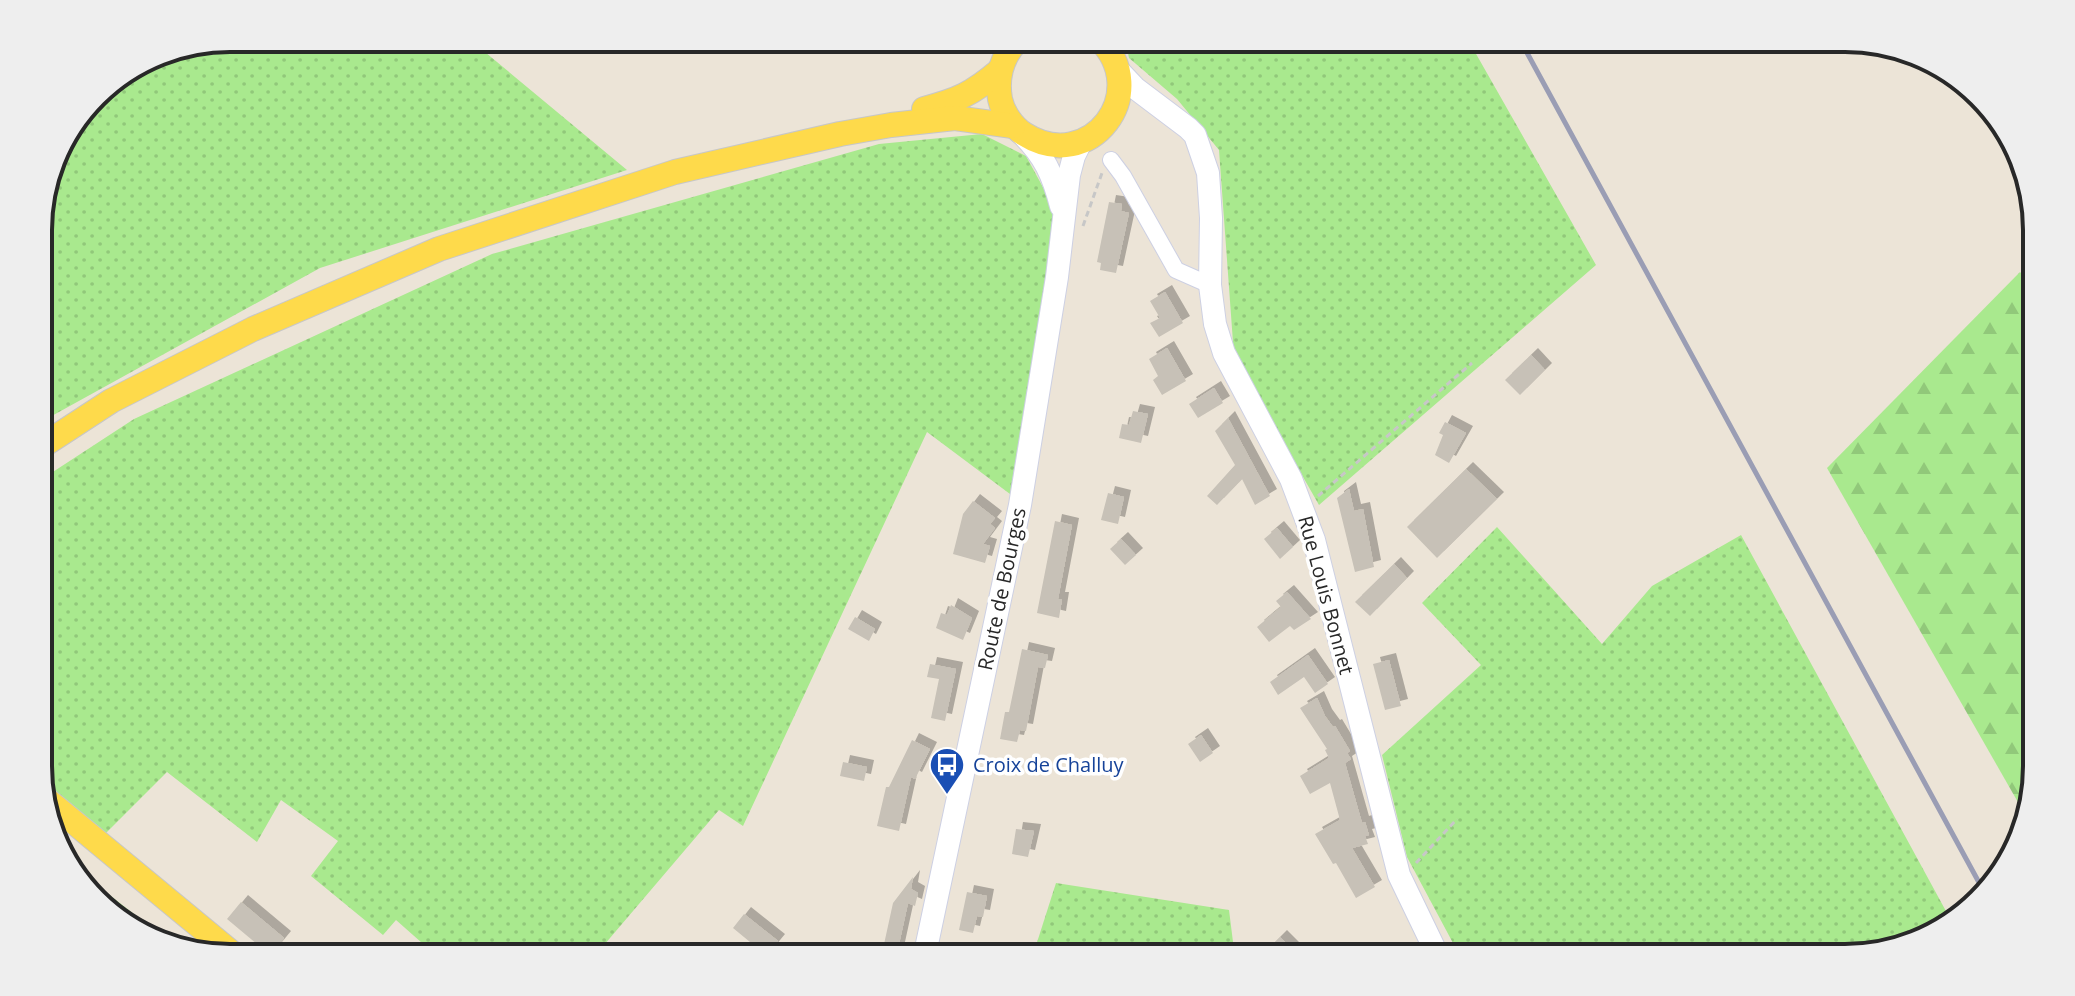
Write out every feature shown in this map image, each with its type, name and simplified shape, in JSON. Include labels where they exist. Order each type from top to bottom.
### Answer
[{"type":"main road","points":[[840,134],[959,100],[979,88],[1000,67],[1009,52]]},
{"type":"main road","points":[[52,440],[111,401],[253,329],[439,249],[675,172],[840,134],[955,118],[1016,129],[1036,142],[1057,146],[1081,142],[1094,135],[1109,120],[1119,98],[1119,71],[1110,52]]},
{"type":"main road","points":[[1000,67],[998,86],[1001,105],[1016,129]]},
{"type":"main road","points":[[58,810],[197,941]]},
{"type":"main road","points":[[66,834],[216,943]]},
{"type":"street","points":[[1000,67],[1001,52]]},
{"type":"street","name":"Rue Louis Bonnet","points":[[1119,71],[1135,88],[1195,135],[1208,173],[1210,285],[1215,324],[1224,353],[1291,479],[1314,540],[1401,879],[1432,944]]},
{"type":"street","points":[[1109,120],[1129,108],[1165,111]]},
{"type":"street","name":"Route de Bourges","points":[[1016,129],[1037,148],[1047,164],[1073,223]]},
{"type":"street","name":"Route de Bourges","points":[[927,944],[1020,505],[1057,277],[1073,223],[1071,166],[1081,142]]},
{"type":"street","points":[[1111,160],[1176,270],[1210,285]]},
{"type":"path","points":[[1073,223],[1111,160]]},
{"type":"path","points":[[1303,509],[1472,363]]},
{"type":"path","points":[[1401,879],[1457,819]]},
{"type":"green space","points":[[230,52],[485,52],[627,170],[320,268],[52,416],[52,219],[58,184],[76,141],[89,122],[113,96],[151,70],[196,55]]},
{"type":"green space","points":[[1128,52],[1475,52],[1596,265],[1319,505],[1234,356],[1219,150],[1177,99],[1129,58]]},
{"type":"green space","points":[[982,134],[1026,156],[1057,213],[1010,494],[927,432],[743,826],[719,810],[605,944],[423,944],[396,920],[383,935],[311,876],[338,841],[281,800],[257,842],[167,772],[99,840],[55,795],[52,766],[52,473],[134,419],[492,254],[879,144]]},
{"type":"green space","points":[[2020,272],[2023,275],[2023,766],[2019,804],[1827,468]]},
{"type":"green space","points":[[1497,527],[1602,644],[1652,586],[1741,535],[1946,912],[1902,935],[1856,944],[1454,944],[1407,857],[1382,755],[1481,665],[1422,603]]},
{"type":"green space","points":[[1056,883],[1229,910],[1233,944],[1036,944]]},
{"type":"green space","points":[[101,888],[142,921],[122,907]]},
{"type":"building","points":[[1109,202],[1122,204],[1121,211],[1129,213],[1116,273],[1100,270],[1101,263],[1097,262]]},
{"type":"building","points":[[1165,292],[1183,323],[1159,337],[1150,323],[1160,318],[1150,301]]},
{"type":"building","points":[[1167,348],[1186,381],[1162,395],[1153,380],[1158,376],[1149,359]]},
{"type":"building","points":[[1531,355],[1545,370],[1520,395],[1505,380]]},
{"type":"building","points":[[1214,388],[1223,403],[1198,418],[1189,404]]},
{"type":"building","points":[[1133,411],[1148,414],[1141,443],[1119,438],[1122,424],[1129,425]]},
{"type":"building","points":[[1228,418],[1270,496],[1255,505],[1242,479],[1217,505],[1207,496],[1235,465],[1215,431]]},
{"type":"building","points":[[1445,422],[1466,433],[1449,463],[1435,455],[1443,435],[1439,433]]},
{"type":"building","points":[[1466,469],[1497,499],[1437,558],[1407,527]]},
{"type":"building","points":[[1349,489],[1354,511],[1363,509],[1374,567],[1355,572],[1337,498]]},
{"type":"building","points":[[1108,493],[1124,497],[1118,524],[1101,520]]},
{"type":"building","points":[[973,501],[995,518],[990,524],[995,528],[983,544],[990,546],[985,563],[953,554],[963,514]]},
{"type":"building","points":[[1055,521],[1072,525],[1058,599],[1062,599],[1059,618],[1037,613]]},
{"type":"building","points":[[1277,528],[1293,547],[1280,559],[1264,539]]},
{"type":"building","points":[[1121,539],[1136,555],[1125,565],[1110,549]]},
{"type":"building","points":[[1394,564],[1407,578],[1370,616],[1355,602]]},
{"type":"building","points":[[1287,592],[1311,619],[1294,630],[1290,626],[1269,642],[1257,627],[1281,607],[1276,601]]},
{"type":"building","points":[[951,605],[972,618],[963,640],[936,628],[941,613],[947,615]]},
{"type":"building","points":[[855,617],[875,629],[869,641],[848,629]]},
{"type":"building","points":[[1022,649],[1048,655],[1045,668],[1038,667],[1026,731],[1020,730],[1017,742],[1000,739]]},
{"type":"building","points":[[1308,655],[1328,684],[1315,693],[1304,677],[1278,695],[1270,682]]},
{"type":"building","points":[[1389,660],[1401,706],[1385,710],[1373,664]]},
{"type":"building","points":[[930,664],[956,669],[945,721],[931,718],[939,679],[927,677]]},
{"type":"building","points":[[1317,698],[1325,716],[1350,751],[1347,753],[1351,759],[1345,763],[1362,823],[1365,822],[1369,835],[1365,836],[1368,844],[1352,848],[1375,887],[1356,898],[1315,834],[1340,820],[1330,783],[1310,794],[1300,776],[1329,758],[1327,749],[1300,708]]},
{"type":"building","points":[[1201,735],[1213,753],[1200,762],[1188,744]]},
{"type":"building","points":[[912,740],[930,749],[915,779],[911,777],[899,831],[877,826],[886,787],[889,787]]},
{"type":"building","points":[[843,762],[867,767],[864,781],[840,776]]},
{"type":"building","points":[[1016,829],[1034,831],[1028,857],[1012,854]]},
{"type":"building","points":[[913,877],[911,889],[918,893],[915,906],[908,903],[899,944],[884,944],[893,903]]},
{"type":"building","points":[[967,892],[987,896],[983,917],[977,916],[973,933],[959,930]]},
{"type":"building","points":[[241,902],[284,938],[279,944],[257,944],[227,919]]},
{"type":"building","points":[[744,914],[778,941],[776,944],[748,944],[750,942],[733,928]]},
{"type":"building","points":[[1280,937],[1287,944],[1273,944]]},
{"type":"railway","points":[[1527,52],[1979,882]]},
{"type":"place","name":"Croix de Challuy","points":[[947,796]]}]
